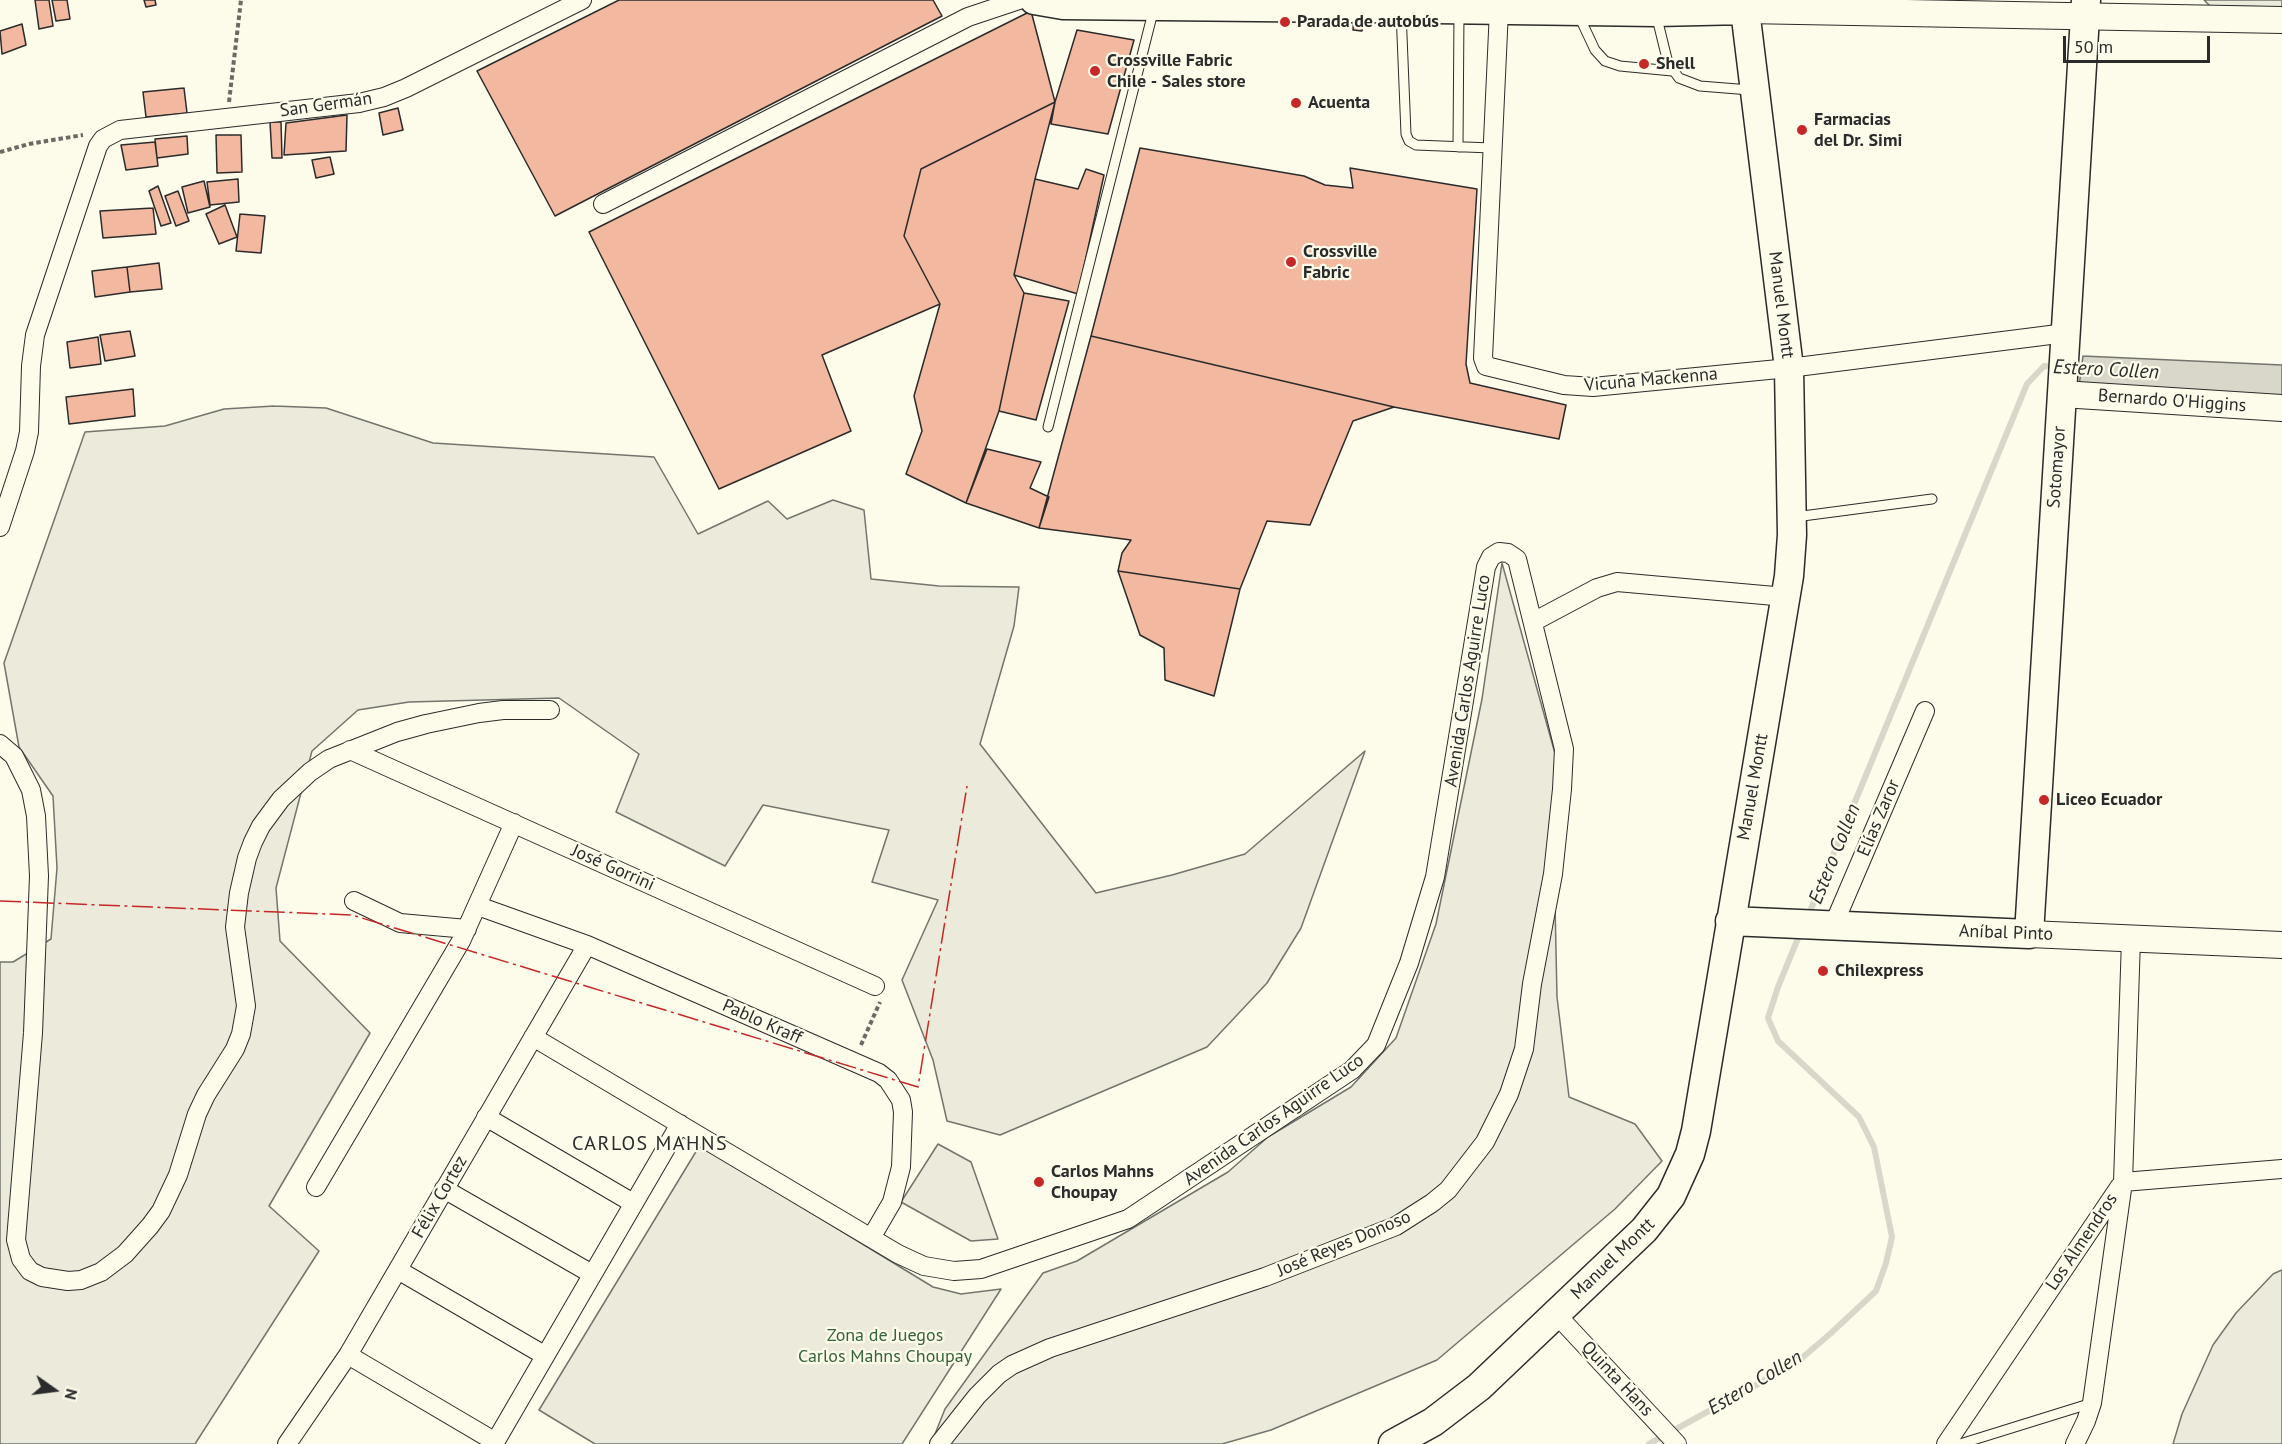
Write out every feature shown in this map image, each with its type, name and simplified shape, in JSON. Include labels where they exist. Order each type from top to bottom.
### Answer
[{"type":"main road","points":[[1034,0],[1050,4],[1155,6],[1324,4],[1359,8],[1656,12],[1744,5],[2192,10],[2282,20]]},
{"type":"main road","name":"Manuel Montt","points":[[1393,1444],[1457,1406],[1644,1230],[1671,1196],[1682,1177],[1696,1131],[1792,556],[1789,368],[1744,5]]},
{"type":"main road","name":"Sotomayor","points":[[2029,934],[2086,9]]},
{"type":"main road","name":"Bernardo O'Higgins","points":[[2062,388],[2282,408]]},
{"type":"main road","name":"Aníbal Pinto","points":[[1730,921],[2282,945]]},
{"type":"street","name":"San Germán","points":[[120,130],[359,103],[384,97],[582,0]]},
{"type":"street","points":[[968,17],[975,0]]},
{"type":"street","points":[[603,204],[968,17],[1019,0]]},
{"type":"street","name":"Vicuña Mackenna","points":[[1499,10],[1483,358],[1486,366],[1583,388],[2065,343]]},
{"type":"street","points":[[0,527],[29,432],[33,350],[39,321],[98,146],[111,133],[120,130]]},
{"type":"street","name":"Avenida Carlos Aguirre Luco","points":[[533,1037],[898,1254],[924,1266],[968,1271],[994,1265],[1109,1227],[1140,1212],[1361,1062],[1376,1045],[1386,1024],[1419,933],[1435,877],[1486,567],[1495,554],[1508,553],[1517,559],[1533,622]]},
{"type":"street","points":[[1533,622],[1597,588],[1617,582],[1786,597]]},
{"type":"street","name":"José Reyes Donoso","points":[[939,1444],[988,1384],[1022,1360],[1050,1348],[1265,1278],[1387,1230],[1432,1203],[1448,1190],[1467,1167],[1499,1116],[1524,1048],[1559,828],[1563,749],[1533,622]]},
{"type":"street","points":[[0,744],[14,756],[31,790],[36,816],[39,876],[33,1033],[16,1240],[21,1259],[30,1271],[42,1277],[68,1281],[93,1276],[125,1254],[150,1226],[169,1194],[186,1154],[197,1114],[210,1086],[235,1049],[241,1034],[246,1006],[235,912],[243,875],[254,842],[270,812],[292,786],[329,759],[397,732],[455,717],[503,710],[550,711]]},
{"type":"street","name":"Elías Zaror","points":[[1829,926],[1925,711]]},
{"type":"street","name":"José Gorrini","points":[[350,750],[875,986]]},
{"type":"street","points":[[316,1187],[440,981],[478,906],[514,824]]},
{"type":"street","points":[[354,901],[400,923],[467,929]]},
{"type":"street","name":"Pablo Kraff","points":[[478,906],[586,945],[879,1073],[888,1080],[901,1100],[903,1112],[899,1179],[892,1202],[871,1238]]},
{"type":"street","name":"Los Almendros","points":[[1953,1441],[2123,1182],[2131,939]]},
{"type":"street","name":"Félix Cortez","points":[[287,1444],[348,1355],[586,945]]},
{"type":"street","points":[[486,1117],[633,1203]]},
{"type":"street","points":[[348,1355],[494,1443],[680,1124]]},
{"type":"street","points":[[2075,1444],[2092,1403],[2123,1182],[2282,1169]]},
{"type":"street","points":[[444,1189],[592,1274]]},
{"type":"street","points":[[398,1270],[544,1355]]},
{"type":"street","name":"Quinta Hans","points":[[1556,1314],[1677,1444]]},
{"type":"lane","points":[[1048,427],[1155,6]]},
{"type":"lane","points":[[1401,9],[1406,134],[1410,141],[1416,145],[1491,148]]},
{"type":"lane","points":[[1458,147],[1459,9]]},
{"type":"lane","points":[[1576,11],[1595,50],[1605,61],[1620,66],[1672,71]]},
{"type":"lane","points":[[1656,12],[1668,63],[1679,78],[1692,84],[1755,90]]},
{"type":"lane","points":[[1791,518],[1932,499]]},
{"type":"lane","points":[[1953,1441],[2092,1403]]},
{"type":"path","points":[[228,117],[242,0]]},
{"type":"path","points":[[0,152],[29,144],[120,130]]},
{"type":"path","points":[[853,1062],[880,1003],[880,993],[875,986]]},
{"type":"green space","points":[[2204,0],[2282,0],[2282,7],[2210,6]]},
{"type":"green space","points":[[274,406],[326,408],[433,443],[654,457],[698,534],[768,501],[787,519],[833,500],[864,510],[871,579],[939,586],[1019,587],[1014,626],[980,744],[1096,893],[1172,875],[1245,854],[1365,751],[1301,928],[1267,983],[1207,1047],[1000,1135],[947,1121],[933,1060],[902,980],[938,900],[872,882],[889,830],[763,805],[725,866],[616,812],[639,754],[559,698],[409,702],[358,710],[312,751],[276,888],[280,941],[370,1033],[269,1206],[319,1251],[195,1444],[0,1444],[0,962],[13,962],[51,939],[57,868],[53,796],[19,747],[4,663],[85,432],[165,426],[224,409]]},
{"type":"green space","points":[[1502,563],[1564,786],[1555,904],[1557,997],[1569,1097],[1635,1124],[1662,1161],[1615,1209],[1437,1360],[1271,1430],[1222,1444],[931,1444],[945,1409],[1043,1273],[1077,1261],[1228,1172],[1268,1137],[1351,1087],[1396,1038],[1436,924],[1482,699]]},
{"type":"green space","name":"Zona de Juegos Carlos Mahns Choupay","points":[[700,1145],[933,1287],[961,1294],[1001,1289],[902,1444],[595,1444],[539,1410]]},
{"type":"green space","points":[[2282,1270],[2282,1444],[2173,1444],[2182,1414],[2213,1345],[2236,1313],[2273,1274]]},
{"type":"shaded area","points":[[938,1144],[971,1162],[998,1239],[971,1241],[901,1202]]},
{"type":"water","points":[[2083,356],[2282,365],[2282,398],[2079,386]]},
{"type":"building","points":[[35,0],[49,0],[53,26],[39,29]]},
{"type":"building","points":[[52,0],[67,0],[70,19],[56,21]]},
{"type":"building","points":[[144,0],[155,0],[156,5],[146,7]]},
{"type":"building","points":[[619,0],[933,0],[942,16],[555,216],[477,71]]},
{"type":"building","points":[[1355,0],[1363,0],[1362,31],[1353,30]]},
{"type":"building","points":[[1031,11],[1055,102],[921,169],[904,236],[940,304],[822,355],[851,431],[719,489],[589,232]]},
{"type":"building","points":[[22,24],[26,45],[2,54],[0,31]]},
{"type":"building","name":"Crossville Fabric Chile - Sales store","points":[[1077,30],[1134,40],[1108,134],[1051,124],[1055,102]]},
{"type":"building","points":[[184,88],[187,113],[146,117],[143,92]]},
{"type":"building","points":[[1055,102],[1014,275],[1024,293],[999,411],[966,503],[906,474],[922,431],[914,396],[940,304],[904,236],[921,169]]},
{"type":"building","points":[[398,108],[403,130],[383,135],[379,113]]},
{"type":"building","points":[[347,115],[346,151],[284,155],[286,123]]},
{"type":"building","points":[[270,122],[281,122],[282,158],[272,158]]},
{"type":"building","points":[[216,135],[241,135],[242,172],[217,173]]},
{"type":"building","points":[[187,136],[188,154],[157,158],[155,139]]},
{"type":"building","points":[[155,142],[158,166],[126,170],[121,145]]},
{"type":"building","name":"Crossville Fabric","points":[[1140,148],[1304,176],[1325,185],[1353,188],[1350,168],[1477,189],[1466,364],[1470,383],[1566,405],[1559,439],[1394,407],[1091,336]]},
{"type":"building","points":[[330,157],[334,174],[316,178],[312,160]]},
{"type":"building","points":[[1086,169],[1104,175],[1078,294],[1014,275],[1035,179],[1078,189]]},
{"type":"building","points":[[238,179],[239,202],[210,205],[207,182]]},
{"type":"building","points":[[204,181],[210,207],[188,213],[182,187]]},
{"type":"building","points":[[158,186],[171,223],[161,226],[149,191]]},
{"type":"building","points":[[178,191],[189,221],[176,226],[165,196]]},
{"type":"building","points":[[225,205],[237,237],[219,244],[206,214]]},
{"type":"building","points":[[153,208],[156,234],[103,238],[100,211]]},
{"type":"building","points":[[240,214],[265,216],[261,253],[236,251]]},
{"type":"building","points":[[159,263],[162,289],[130,292],[127,267]]},
{"type":"building","points":[[127,267],[130,292],[95,297],[92,271]]},
{"type":"building","points":[[1024,293],[1069,301],[1036,420],[999,411]]},
{"type":"building","points":[[130,331],[135,356],[105,361],[100,335]]},
{"type":"building","points":[[1091,336],[1394,407],[1353,421],[1310,525],[1267,521],[1240,589],[1118,571],[1122,553],[1131,540],[1039,528]]},
{"type":"building","points":[[98,337],[101,364],[70,368],[67,342]]},
{"type":"building","points":[[133,389],[135,416],[69,424],[66,397]]},
{"type":"building","points":[[987,449],[1041,462],[1030,488],[1049,497],[1039,528],[966,503]]},
{"type":"building","points":[[1118,571],[1240,589],[1214,696],[1165,680],[1164,648],[1140,635]]},
{"type":"waterway","name":"Estero Collen","points":[[1808,916],[2027,384],[2044,366],[2058,367]]},
{"type":"waterway","name":"Estero Collen","points":[[1649,1444],[1796,1363],[1876,1291],[1886,1263],[1892,1237],[1874,1147],[1859,1117],[1778,1041],[1768,1018],[1801,931]]},
{"type":"power","points":[[0,901],[352,915],[918,1087],[967,786]]},
{"type":"place","name":"Parada de autobús","points":[[1285,22]]},
{"type":"place","name":"Shell","points":[[1644,64]]},
{"type":"place","name":"Crossville Fabric Chile - Sales store","points":[[1095,71]]},
{"type":"place","name":"Acuenta","points":[[1296,103]]},
{"type":"place","name":"Farmacias del Dr. Simi","points":[[1802,130]]},
{"type":"place","name":"Crossville Fabric","points":[[1291,262]]},
{"type":"place","name":"Liceo Ecuador","points":[[2044,800]]},
{"type":"place","name":"Chilexpress","points":[[1823,971]]},
{"type":"place","name":"Carlos Mahns Choupay","points":[[1039,1182]]},
{"type":"district","name":"CARLOS MAHNS","points":[[650,1144]]}]
